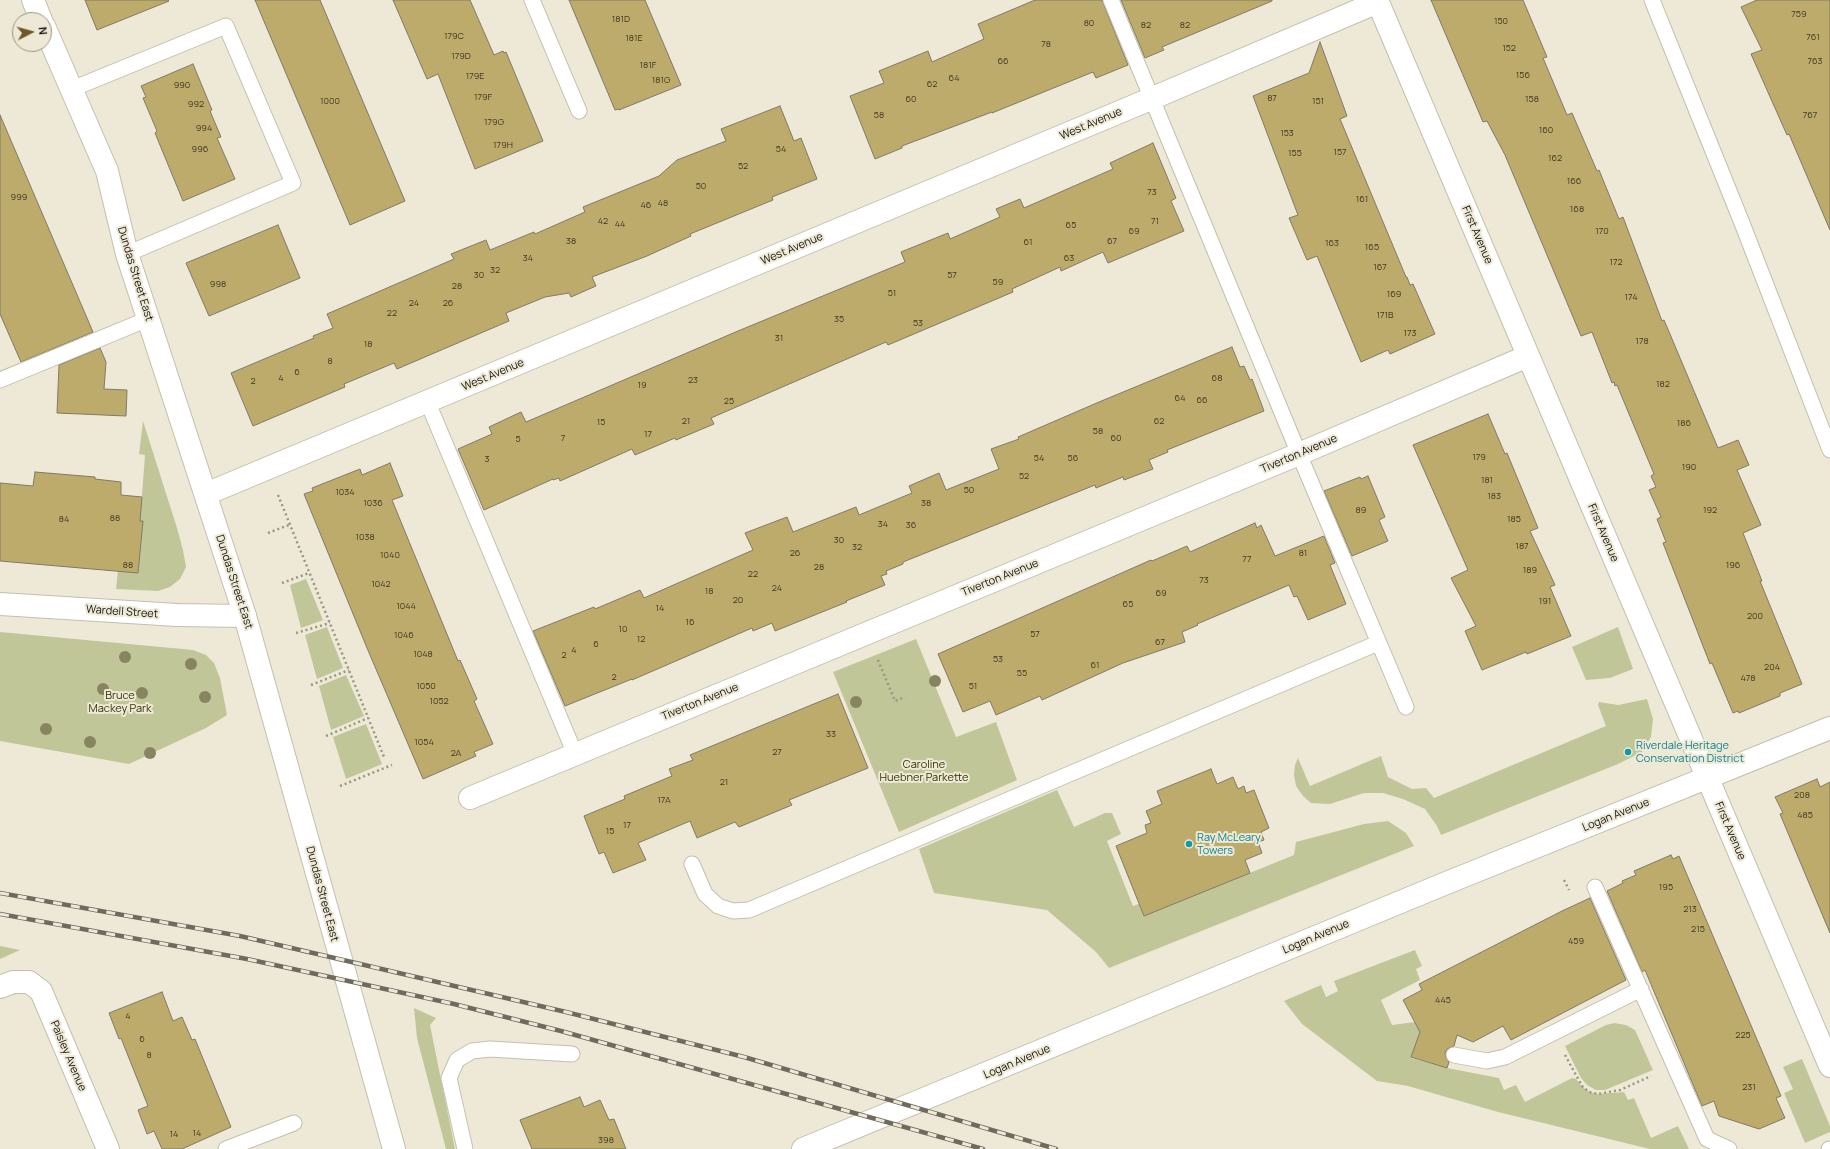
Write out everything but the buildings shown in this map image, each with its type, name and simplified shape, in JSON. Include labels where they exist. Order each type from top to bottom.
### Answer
[{"type":"street","points":[[33,0],[38,12]]},
{"type":"street","name":"West Avenue","points":[[206,494],[428,403],[1153,98],[1377,1]]},
{"type":"street","name":"First Avenue","points":[[1377,1],[1707,778],[1828,1054]]},
{"type":"street","name":"Dundas Street East","points":[[52,44],[107,171],[127,254],[245,616],[394,1149]]},
{"type":"street","name":"Tiverton Avenue","points":[[470,798],[1299,454],[1528,356]]},
{"type":"street","name":"Wardell Street","points":[[0,604],[177,615],[245,616]]},
{"type":"street","name":"Logan Avenue","points":[[803,1149],[1444,884],[1830,728]]},
{"type":"street","name":"Paisley Avenue","points":[[6,984],[28,982],[41,991],[108,1149]]},
{"type":"lane","points":[[532,0],[579,111]]},
{"type":"lane","points":[[1111,0],[1153,98],[1299,454],[1406,707]]},
{"type":"lane","points":[[1652,0],[1745,230],[1830,450]]},
{"type":"lane","points":[[72,89],[226,26],[293,183],[127,254]]},
{"type":"lane","points":[[0,380],[148,320]]},
{"type":"lane","points":[[428,403],[575,754]]},
{"type":"lane","points":[[692,864],[705,894],[718,906],[733,911],[749,910],[1378,643]]},
{"type":"lane","points":[[1595,887],[1707,1139],[1729,1149]]},
{"type":"lane","points":[[1454,1055],[1487,1061],[1505,1057],[1641,989]]},
{"type":"lane","points":[[465,1149],[449,1078],[457,1060],[472,1050],[490,1049],[572,1054]]},
{"type":"lane","points":[[226,1149],[294,1122]]},
{"type":"path","points":[[277,494],[384,757]]},
{"type":"path","points":[[268,533],[290,525]]},
{"type":"path","points":[[282,583],[309,573]]},
{"type":"path","points":[[296,633],[330,623]]},
{"type":"path","points":[[878,659],[895,701],[905,697]]},
{"type":"path","points":[[311,685],[349,670]]},
{"type":"path","points":[[326,736],[368,718]]},
{"type":"path","points":[[340,786],[392,765]]},
{"type":"path","points":[[1555,1032],[1576,1079],[1582,1086],[1594,1093],[1608,1093],[1620,1090],[1675,1066]]},
{"type":"green space","points":[[143,421],[177,528],[186,567],[180,579],[170,587],[158,591],[116,589],[118,571],[138,573],[143,521],[140,521],[145,455],[139,454]]},
{"type":"green space","points":[[306,579],[323,620],[301,628],[290,585]]},
{"type":"green space","points":[[327,627],[343,668],[317,679],[305,635]]},
{"type":"green space","points":[[1618,627],[1633,669],[1610,678],[1586,680],[1572,647]]},
{"type":"green space","name":"Bruce Mackey Park","points":[[0,632],[193,650],[206,655],[214,663],[220,678],[227,715],[206,728],[129,764],[0,741]]},
{"type":"green space","name":"Caroline Huebner Parkette","points":[[916,639],[956,737],[996,722],[1017,780],[899,832],[833,672]]},
{"type":"green space","points":[[346,675],[364,716],[331,730],[319,686]]},
{"type":"green space","points":[[1647,699],[1653,719],[1651,737],[1642,752],[1618,764],[1441,835],[1437,826],[1425,809],[1403,799],[1383,793],[1364,793],[1330,804],[1311,803],[1303,796],[1296,786],[1294,775],[1295,765],[1298,758],[1310,786],[1381,756],[1388,777],[1412,789],[1426,788],[1434,798],[1606,726],[1598,705],[1599,702],[1618,705]]},
{"type":"green space","points":[[366,724],[382,764],[346,779],[333,737]]},
{"type":"green space","points":[[1057,790],[1074,827],[1105,813],[1112,813],[1121,834],[1107,841],[1133,906],[1139,904],[1144,916],[1294,855],[1296,842],[1364,824],[1388,821],[1406,833],[1414,846],[1109,968],[1096,952],[1047,910],[934,893],[919,849]]},
{"type":"green space","points":[[0,946],[20,950],[0,959]]},
{"type":"green space","points":[[1415,950],[1422,966],[1416,969],[1420,980],[1381,1000],[1392,1025],[1415,1022],[1421,1029],[1411,1058],[1447,1068],[1499,1078],[1504,1090],[1516,1085],[1525,1102],[1572,1078],[1576,1079],[1589,1092],[1598,1094],[1624,1092],[1628,1100],[1634,1098],[1651,1138],[1678,1126],[1689,1149],[1650,1149],[1498,1112],[1408,1086],[1377,1081],[1302,1024],[1284,1001],[1321,985],[1326,997],[1338,991],[1334,981]]},
{"type":"green space","points":[[414,1008],[436,1018],[430,1025],[455,1149],[446,1149],[417,1038]]},
{"type":"green space","points":[[1614,1023],[1626,1025],[1635,1030],[1653,1070],[1605,1090],[1596,1090],[1587,1085],[1581,1078],[1565,1046],[1606,1025]]},
{"type":"green space","points":[[1802,1059],[1830,1126],[1830,1132],[1805,1143],[1784,1093],[1793,1089],[1783,1067]]},
{"type":"railway","points":[[0,893],[240,936],[566,1012],[744,1057],[1056,1149]]},
{"type":"railway","points":[[0,914],[247,959],[454,1004],[561,1031],[983,1149]]},
{"type":"place","name":"Riverdale Heritage Conservation District","points":[[1628,752]]},
{"type":"place","name":"Ray McLeary Towers","points":[[1189,844]]}]
